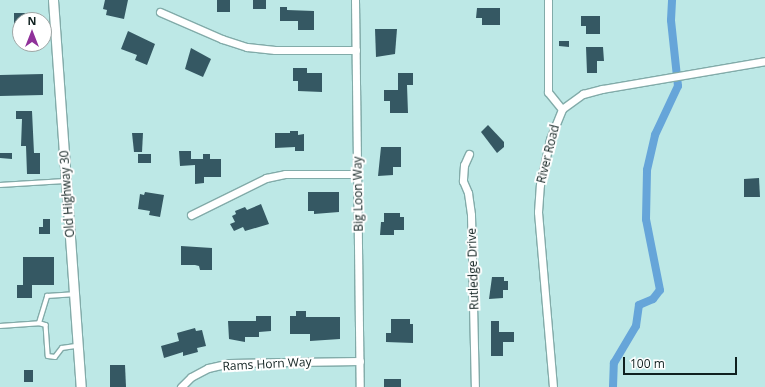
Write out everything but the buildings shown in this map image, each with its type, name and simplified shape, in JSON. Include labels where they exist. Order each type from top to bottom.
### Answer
[{"type":"street","name":"Old Highway 30","points":[[53,0],[82,387]]},
{"type":"street","name":"Big Loon Way","points":[[355,0],[360,387]]},
{"type":"street","points":[[548,0],[548,92],[562,109]]},
{"type":"street","points":[[160,12],[222,39],[247,47],[275,50],[356,50]]},
{"type":"street","name":"River Road","points":[[554,387],[538,212],[540,185],[550,139],[562,109],[583,94],[670,77],[765,61]]},
{"type":"street","name":"Rutledge Drive","points":[[469,154],[464,165],[463,181],[468,193],[471,215],[475,387]]},
{"type":"street","points":[[191,215],[266,178],[286,174],[358,174]]},
{"type":"street","name":"Rams Horn Way","points":[[181,387],[191,377],[208,368],[228,363],[360,360]]},
{"type":"lane","points":[[0,185],[66,181]]},
{"type":"lane","points":[[39,324],[47,296],[74,294]]},
{"type":"lane","points":[[0,326],[46,325],[48,356],[55,357],[62,348],[78,346]]},
{"type":"waterway","points":[[613,387],[614,363],[636,326],[639,305],[653,299],[660,290],[646,219],[647,170],[655,135],[678,86],[671,20],[672,0]]}]
